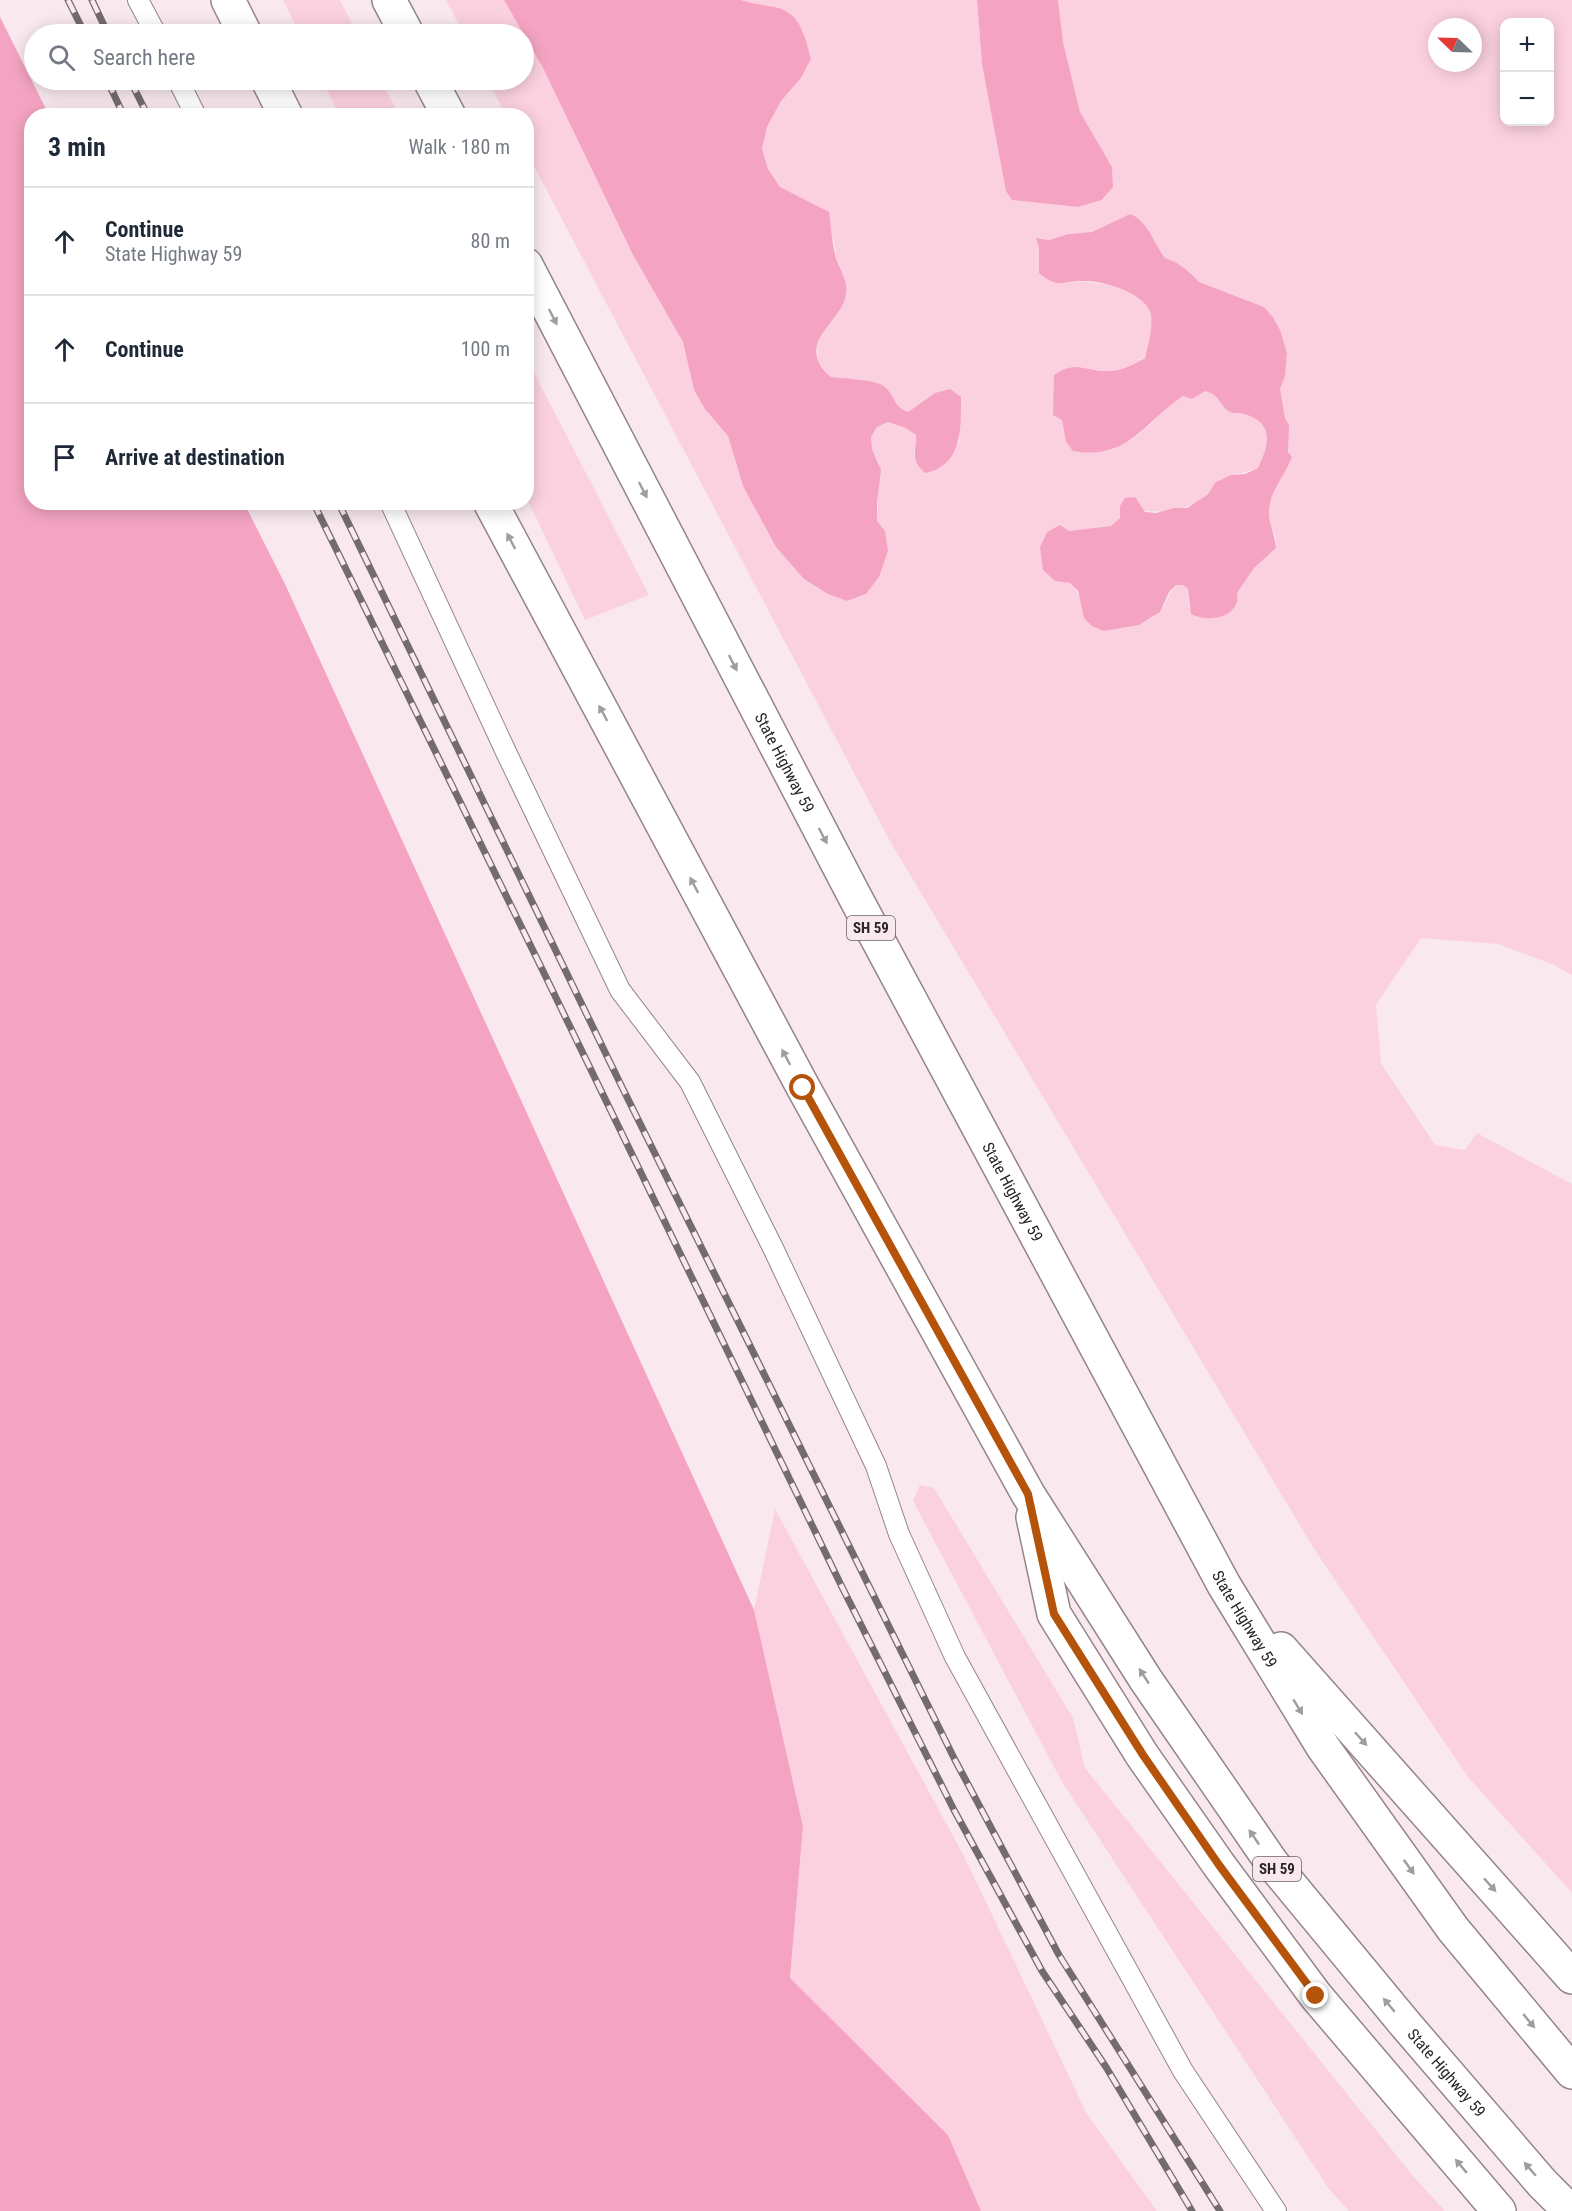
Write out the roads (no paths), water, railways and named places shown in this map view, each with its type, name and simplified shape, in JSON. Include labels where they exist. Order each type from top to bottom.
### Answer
[{"type":"main road","points":[[228,0],[240,24]]},
{"type":"main road","points":[[389,0],[402,24]]},
{"type":"main road","points":[[273,90],[282,108]]},
{"type":"main road","points":[[435,90],[445,108]]},
{"type":"main road","name":"State Highway 59","points":[[534,280],[855,897],[1224,1585],[1323,1747],[1454,1929],[1572,2072]]},
{"type":"main road","name":"State Highway 59","points":[[494,510],[803,1088],[1028,1494],[1146,1680],[1272,1863],[1414,2034],[1542,2183],[1570,2211]]},
{"type":"main road","points":[[1028,1494],[1054,1614],[1143,1755],[1219,1865],[1316,1996],[1498,2211]]},
{"type":"main road","points":[[1224,1585],[1572,1977]]},
{"type":"lane","points":[[138,0],[151,24]]},
{"type":"lane","points":[[183,90],[192,108]]},
{"type":"lane","points":[[394,510],[620,990],[690,1082],[773,1248],[876,1466],[899,1534],[954,1657],[1183,2071],[1276,2211]]},
{"type":"railway","points":[[68,0],[80,24]]},
{"type":"railway","points":[[92,0],[103,24]]},
{"type":"railway","points":[[112,90],[120,108]]},
{"type":"railway","points":[[135,90],[144,108]]},
{"type":"railway","points":[[317,510],[842,1587],[954,1810],[1042,1971],[1106,2067],[1192,2211]]},
{"type":"railway","points":[[342,510],[621,1085],[955,1760],[1059,1955],[1220,2211]]}]
